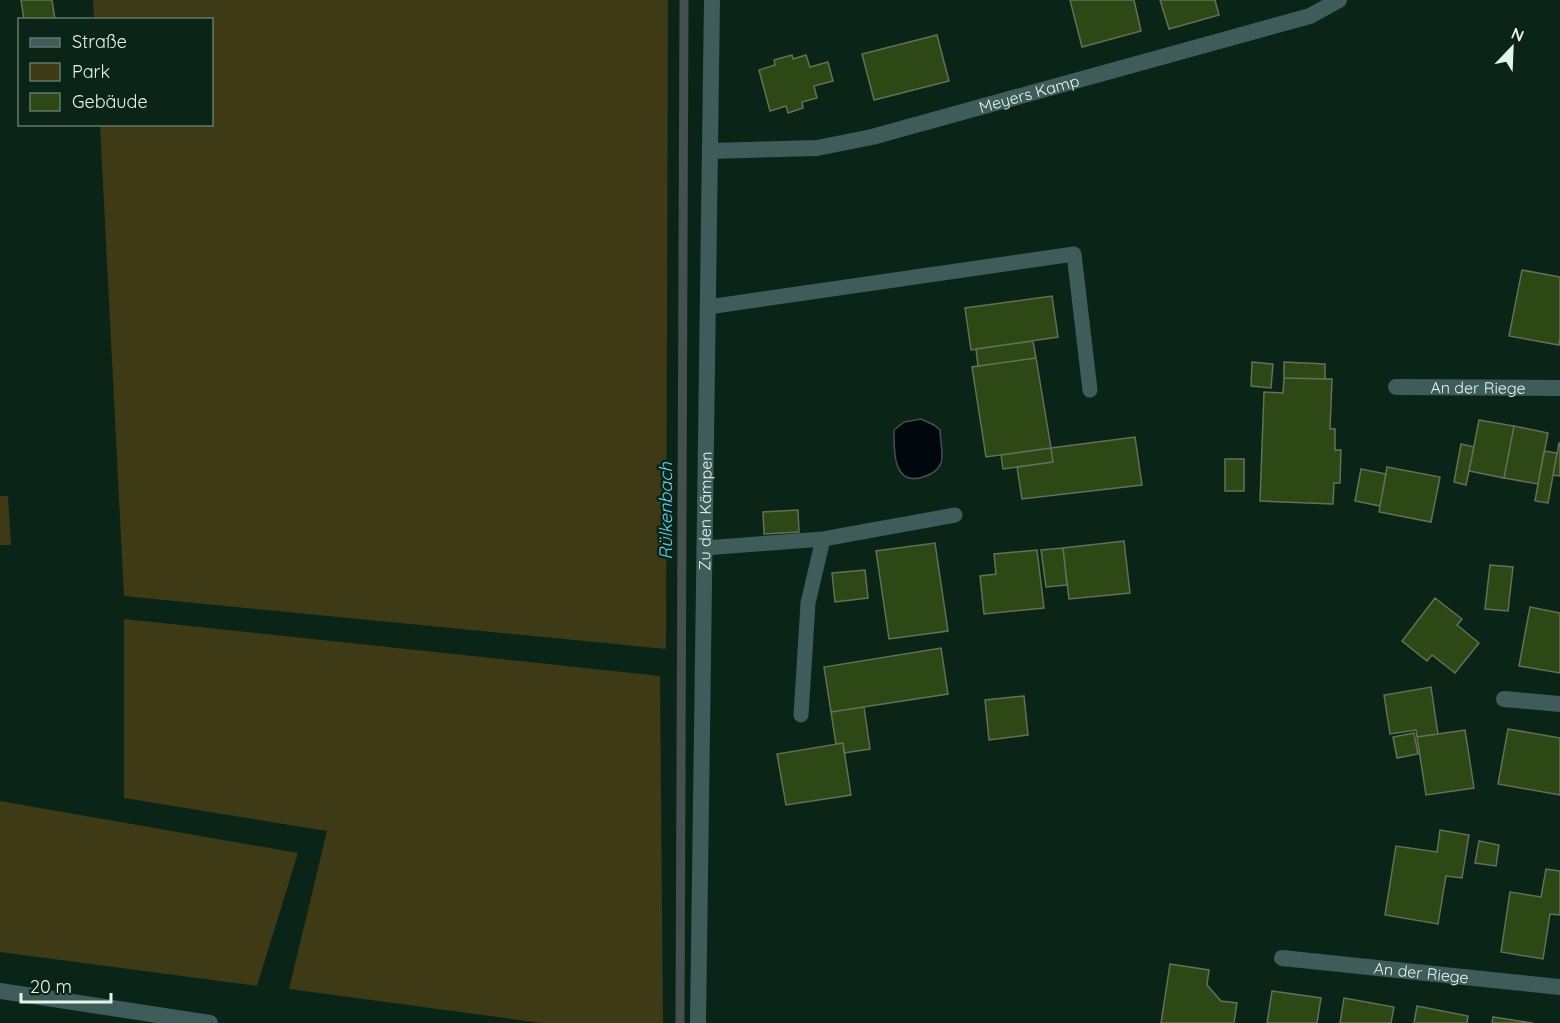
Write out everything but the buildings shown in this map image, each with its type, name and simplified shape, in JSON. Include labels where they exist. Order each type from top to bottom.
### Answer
[{"type":"street","name":"Zu den Kämpen","points":[[698,1023],[712,0]]},
{"type":"street","name":"Meyers Kamp","points":[[710,151],[816,148],[872,137],[1310,16],[1340,0]]},
{"type":"street","name":"An der Riege","points":[[1396,387],[1560,388]]},
{"type":"street","points":[[1504,699],[1560,704]]},
{"type":"street","name":"An der Riege","points":[[1282,958],[1560,987]]},
{"type":"street","points":[[0,991],[210,1023]]},
{"type":"lane","points":[[708,306],[1074,254],[1090,390]]},
{"type":"lane","points":[[704,548],[823,539],[955,515]]},
{"type":"lane","points":[[801,715],[808,603],[823,539]]},
{"type":"green space","points":[[93,0],[668,0],[666,649],[124,596],[100,126],[213,126],[213,18],[94,18]]},
{"type":"green space","points":[[0,496],[8,496],[11,545],[0,545]]},
{"type":"green space","points":[[124,619],[660,676],[663,1023],[542,1023],[289,989],[327,831],[124,798]]},
{"type":"green space","points":[[0,801],[298,853],[257,986],[0,952]]},
{"type":"shaded area","points":[[921,419],[940,430],[942,460],[934,472],[913,479],[905,477],[900,472],[895,456],[894,430],[904,422]]},
{"type":"waterway","name":"Rülkenbach","points":[[680,1023],[684,0]]}]
